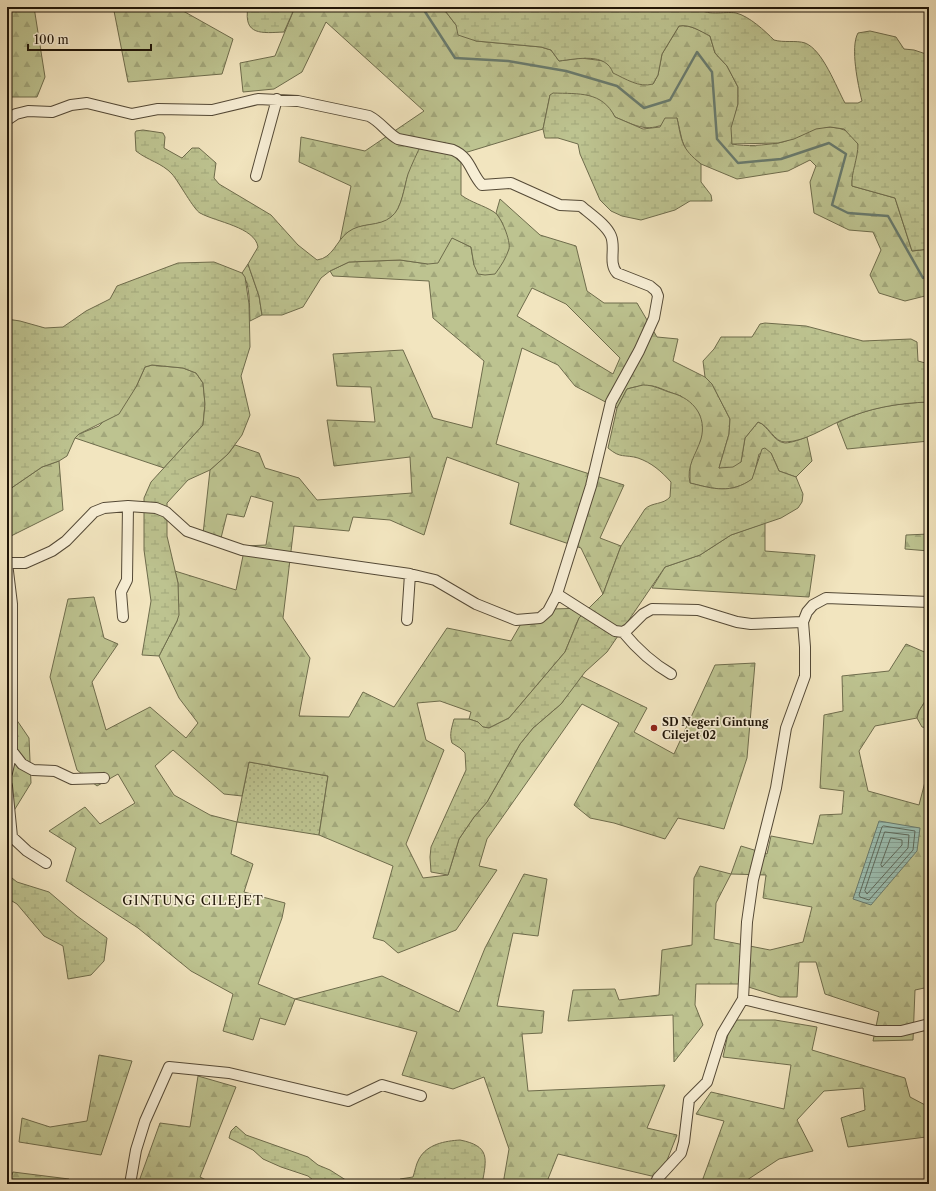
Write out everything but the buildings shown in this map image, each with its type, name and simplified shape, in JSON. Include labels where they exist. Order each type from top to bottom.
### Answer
[{"type":"street","points":[[7,120],[16,114],[28,111],[52,112],[71,105],[87,103],[132,114],[158,109],[212,110],[258,99],[298,101],[369,116],[379,121],[392,136],[398,139],[453,150],[460,153],[466,158],[477,179],[482,185],[511,183],[560,205],[581,206],[600,223],[610,236],[613,250],[613,264],[617,273],[650,286],[656,291],[658,296],[654,318],[639,351],[611,402],[591,486],[557,594],[548,611],[540,618],[516,620],[476,604],[435,580],[410,574],[242,550],[187,531],[166,512],[156,508],[128,506],[104,508],[94,512],[66,541],[52,551],[25,563],[7,563],[12,604],[12,751],[7,773]]},
{"type":"street","points":[[256,176],[277,99]]},
{"type":"street","points":[[123,617],[121,592],[126,580],[128,506]]},
{"type":"street","points":[[407,620],[410,574]]},
{"type":"street","points":[[557,594],[615,631],[623,632],[637,648],[658,666],[671,674]]},
{"type":"street","points":[[655,1184],[658,1178],[681,1153],[684,1142],[689,1100],[707,1082],[722,1034],[743,999],[748,922],[753,880],[776,788],[786,728],[805,676],[803,622],[807,612],[813,605],[826,598],[929,602]]},
{"type":"street","points":[[623,632],[643,614],[652,609],[698,610],[737,622],[751,624],[803,622]]},
{"type":"street","points":[[12,751],[22,764],[33,770],[55,771],[72,779],[104,778]]},
{"type":"street","points":[[7,786],[12,837],[27,851],[46,863]]},
{"type":"street","points":[[743,999],[876,1031],[901,1031],[929,1024]]},
{"type":"street","points":[[130,1184],[136,1150],[144,1121],[169,1067],[229,1073],[348,1101],[382,1085],[421,1096]]},
{"type":"green space","points":[[7,7],[34,7],[45,77],[37,97],[7,97]]},
{"type":"green space","points":[[130,7],[176,7],[233,39],[222,74],[128,82],[114,11]]},
{"type":"green space","points":[[248,7],[295,7],[284,32],[268,33],[256,31],[251,28],[248,23],[247,16]]},
{"type":"green space","points":[[295,7],[428,7],[446,12],[456,25],[476,41],[541,47],[551,50],[559,61],[581,58],[604,61],[611,67],[653,84],[658,75],[662,54],[679,26],[695,28],[710,36],[715,53],[727,66],[738,87],[738,104],[732,128],[732,144],[749,146],[778,143],[787,141],[810,130],[823,127],[837,128],[850,133],[855,138],[859,149],[852,186],[895,198],[912,251],[929,249],[929,295],[905,301],[879,293],[870,275],[881,250],[873,232],[849,230],[814,213],[810,182],[816,166],[810,160],[788,171],[737,179],[701,164],[687,153],[682,140],[677,118],[659,126],[646,128],[640,127],[615,117],[612,112],[550,95],[543,129],[461,154],[408,175],[399,208],[393,216],[381,223],[361,226],[354,229],[340,241],[351,186],[299,162],[301,137],[365,151],[424,111],[326,22],[302,72],[274,89],[243,92],[240,63],[275,56]]},
{"type":"green space","points":[[446,7],[697,7],[710,13],[736,13],[751,20],[774,40],[801,42],[812,47],[823,61],[845,103],[858,103],[862,101],[855,56],[856,39],[858,33],[870,31],[896,37],[904,49],[914,50],[929,55],[929,249],[912,251],[895,198],[852,186],[858,144],[844,129],[830,127],[816,129],[794,139],[778,143],[732,144],[731,128],[738,104],[738,87],[727,66],[715,53],[710,36],[699,30],[687,26],[679,26],[662,54],[658,75],[653,84],[643,85],[613,73],[609,66],[598,59],[582,58],[559,61],[551,50],[541,47],[476,41],[458,35],[456,25],[446,12]]},
{"type":"green space","points":[[553,93],[581,94],[597,98],[610,109],[615,117],[643,129],[660,127],[665,118],[677,118],[683,144],[701,164],[701,182],[711,195],[712,201],[690,201],[675,210],[641,220],[622,216],[611,211],[600,200],[580,154],[578,144],[558,138],[545,138],[543,129],[550,95]]},
{"type":"green space","points":[[143,130],[163,133],[165,137],[164,148],[182,158],[192,148],[199,148],[216,163],[214,178],[219,184],[271,215],[298,245],[317,260],[322,259],[331,253],[348,232],[359,227],[386,220],[395,213],[402,197],[408,174],[422,143],[461,154],[461,195],[497,214],[507,235],[509,249],[495,274],[485,275],[478,274],[474,265],[471,247],[452,238],[438,263],[428,264],[400,260],[349,262],[330,271],[321,278],[303,307],[282,315],[262,315],[259,296],[248,264],[258,247],[255,240],[243,230],[197,211],[168,170],[136,151],[135,133],[136,131]]},
{"type":"green space","points":[[500,199],[540,235],[576,246],[587,291],[604,303],[637,303],[657,337],[678,339],[673,361],[705,377],[712,384],[730,419],[729,434],[719,468],[741,462],[745,438],[758,422],[765,426],[777,440],[781,442],[785,443],[807,437],[812,461],[796,477],[779,471],[771,453],[759,454],[753,479],[745,484],[737,487],[722,489],[690,483],[690,463],[700,441],[681,396],[655,386],[636,387],[627,389],[617,408],[575,386],[558,365],[522,348],[496,444],[624,485],[600,538],[621,546],[603,594],[581,548],[510,524],[519,483],[447,457],[424,535],[390,520],[353,517],[349,531],[294,526],[283,618],[310,658],[299,716],[349,717],[363,692],[394,707],[447,628],[511,641],[522,622],[551,609],[588,608],[579,618],[565,652],[509,718],[489,728],[483,727],[478,722],[469,719],[471,712],[440,701],[417,703],[426,740],[444,750],[406,844],[423,878],[448,875],[459,839],[474,817],[487,802],[520,744],[533,728],[561,704],[581,676],[647,708],[634,732],[674,754],[715,665],[755,663],[747,758],[724,829],[678,818],[665,839],[614,823],[590,818],[574,805],[619,723],[582,704],[487,839],[479,866],[497,870],[456,930],[398,953],[384,941],[373,938],[393,866],[319,835],[328,776],[249,762],[242,796],[224,794],[173,750],[155,766],[174,795],[210,815],[237,822],[231,854],[253,864],[244,892],[285,903],[282,918],[258,984],[295,999],[285,1025],[260,1018],[253,1040],[223,1031],[233,994],[191,971],[138,928],[66,881],[76,848],[49,831],[85,807],[100,824],[135,803],[118,774],[97,786],[77,770],[50,677],[68,599],[94,597],[104,638],[118,644],[92,682],[106,730],[150,707],[186,738],[198,723],[179,698],[159,656],[177,621],[178,583],[175,571],[236,590],[245,546],[266,545],[273,502],[251,496],[244,517],[227,514],[221,538],[203,534],[210,470],[228,454],[235,445],[259,453],[265,468],[299,478],[317,500],[412,493],[410,457],[334,466],[327,420],[375,422],[371,387],[337,386],[333,354],[403,350],[433,418],[472,428],[484,361],[433,318],[429,281],[333,276],[330,271],[349,262],[400,260],[428,264],[451,237],[471,247],[474,265],[503,224],[496,213]],"holes":[[[532,288],[566,304],[620,358],[613,374],[517,316]]]},
{"type":"green space","points":[[214,262],[242,273],[245,277],[249,304],[250,347],[241,376],[250,415],[242,435],[228,454],[210,470],[188,480],[167,503],[167,536],[178,583],[179,615],[159,656],[142,655],[151,601],[144,550],[144,498],[151,482],[203,425],[205,404],[203,383],[196,373],[183,368],[152,365],[145,367],[136,387],[119,414],[79,434],[75,438],[67,456],[59,461],[42,467],[7,491],[7,319],[45,328],[63,327],[86,311],[110,299],[117,286],[178,263]]},
{"type":"green space","points":[[248,264],[259,296],[262,315],[250,321],[247,283],[242,273]]},
{"type":"green space","points":[[765,323],[806,326],[863,341],[911,339],[917,342],[918,361],[929,364],[929,402],[895,405],[851,416],[807,437],[786,442],[778,440],[758,422],[745,438],[741,462],[733,467],[719,468],[729,434],[730,419],[712,384],[705,377],[703,361],[714,349],[721,337],[752,337],[760,324]]},
{"type":"green space","points":[[152,365],[183,368],[196,373],[203,383],[205,404],[203,425],[164,468],[75,438],[79,434],[99,426],[136,387],[145,367]]},
{"type":"green space","points":[[643,385],[655,387],[680,396],[692,404],[700,416],[702,423],[701,439],[690,466],[690,483],[722,489],[737,487],[744,484],[752,479],[762,449],[765,448],[771,453],[779,471],[796,477],[803,494],[802,502],[798,508],[781,518],[731,535],[700,555],[665,567],[607,652],[585,672],[561,704],[533,728],[520,744],[487,802],[474,817],[459,839],[448,875],[431,872],[431,847],[466,770],[465,753],[452,743],[451,740],[451,731],[454,719],[469,719],[478,722],[483,727],[489,728],[509,718],[565,652],[579,618],[603,594],[621,546],[645,509],[651,505],[667,500],[670,497],[671,482],[664,474],[648,462],[638,458],[616,454],[608,448],[617,408],[627,389]]},
{"type":"green space","points":[[929,402],[929,441],[847,449],[837,423],[882,407]]},
{"type":"green space","points":[[59,461],[63,510],[7,538],[7,491],[42,467]]},
{"type":"green space","points":[[765,523],[765,551],[815,555],[809,597],[652,588],[665,567],[700,555],[731,535]]},
{"type":"green space","points":[[929,534],[929,551],[905,549],[906,535]]},
{"type":"green space","points":[[906,644],[929,654],[929,695],[919,711],[917,718],[875,726],[859,751],[868,791],[919,805],[926,778],[929,779],[929,987],[915,990],[913,1040],[873,1041],[879,1012],[825,994],[816,962],[799,962],[797,997],[780,997],[739,984],[696,984],[695,1005],[703,1025],[674,1062],[673,1015],[568,1021],[573,990],[615,989],[619,1000],[659,995],[662,950],[692,945],[694,878],[700,866],[731,874],[741,846],[767,854],[771,836],[813,844],[820,815],[842,814],[844,791],[820,788],[824,715],[843,711],[842,676],[889,671]],"holes":[[[731,874],[766,875],[763,898],[812,907],[803,942],[770,950],[714,939],[716,903]]]},
{"type":"green space","points":[[7,676],[12,713],[29,738],[31,783],[7,822]]},
{"type":"green space","points":[[929,695],[929,728],[922,727],[917,718],[919,711]]},
{"type":"green space","points":[[249,762],[328,776],[319,835],[237,822]]},
{"type":"green space","points":[[7,874],[17,882],[49,892],[77,916],[107,938],[104,961],[91,975],[68,979],[63,946],[44,936],[17,904],[7,898]]},
{"type":"green space","points":[[524,874],[547,879],[538,936],[513,933],[497,1006],[544,1011],[542,1033],[522,1034],[528,1091],[665,1085],[647,1128],[677,1135],[660,1178],[558,1154],[546,1184],[503,1184],[509,1149],[484,1077],[453,1089],[402,1075],[417,1032],[295,999],[382,976],[459,1012],[485,948]]},
{"type":"green space","points":[[731,1020],[775,1020],[817,1027],[812,1050],[905,1078],[910,1097],[929,1107],[929,1129],[926,1137],[848,1147],[841,1118],[865,1110],[863,1088],[824,1091],[797,1120],[813,1151],[779,1159],[741,1184],[701,1184],[724,1121],[696,1114],[711,1092],[784,1109],[791,1065],[723,1057]]},
{"type":"green space","points":[[99,1055],[132,1061],[101,1155],[19,1142],[22,1118],[50,1127],[87,1121]]},
{"type":"green space","points":[[198,1076],[236,1087],[200,1177],[214,1184],[138,1184],[160,1123],[190,1127]]},
{"type":"green space","points":[[236,1126],[246,1135],[308,1157],[318,1165],[330,1170],[352,1184],[318,1184],[308,1176],[263,1159],[253,1150],[229,1138],[231,1131]]},
{"type":"green space","points":[[460,1140],[477,1146],[484,1154],[485,1167],[482,1184],[399,1184],[400,1179],[413,1177],[418,1161],[422,1154],[427,1150],[443,1142]]},
{"type":"green space","points":[[13,1172],[69,1179],[69,1184],[8,1184]]},
{"type":"water","points":[[879,821],[920,828],[917,851],[871,905],[853,899]]},
{"type":"waterway","points":[[422,7],[455,58],[508,61],[566,71],[617,86],[644,108],[670,100],[697,52],[712,72],[717,139],[738,163],[781,159],[829,143],[846,154],[832,205],[848,213],[888,216],[923,278],[929,274]]},
{"type":"place","name":"SD Negeri Gintung Cilejet 02","points":[[654,728]]},
{"type":"district","name":"GINTUNG CILEJET","points":[[193,900]]}]
